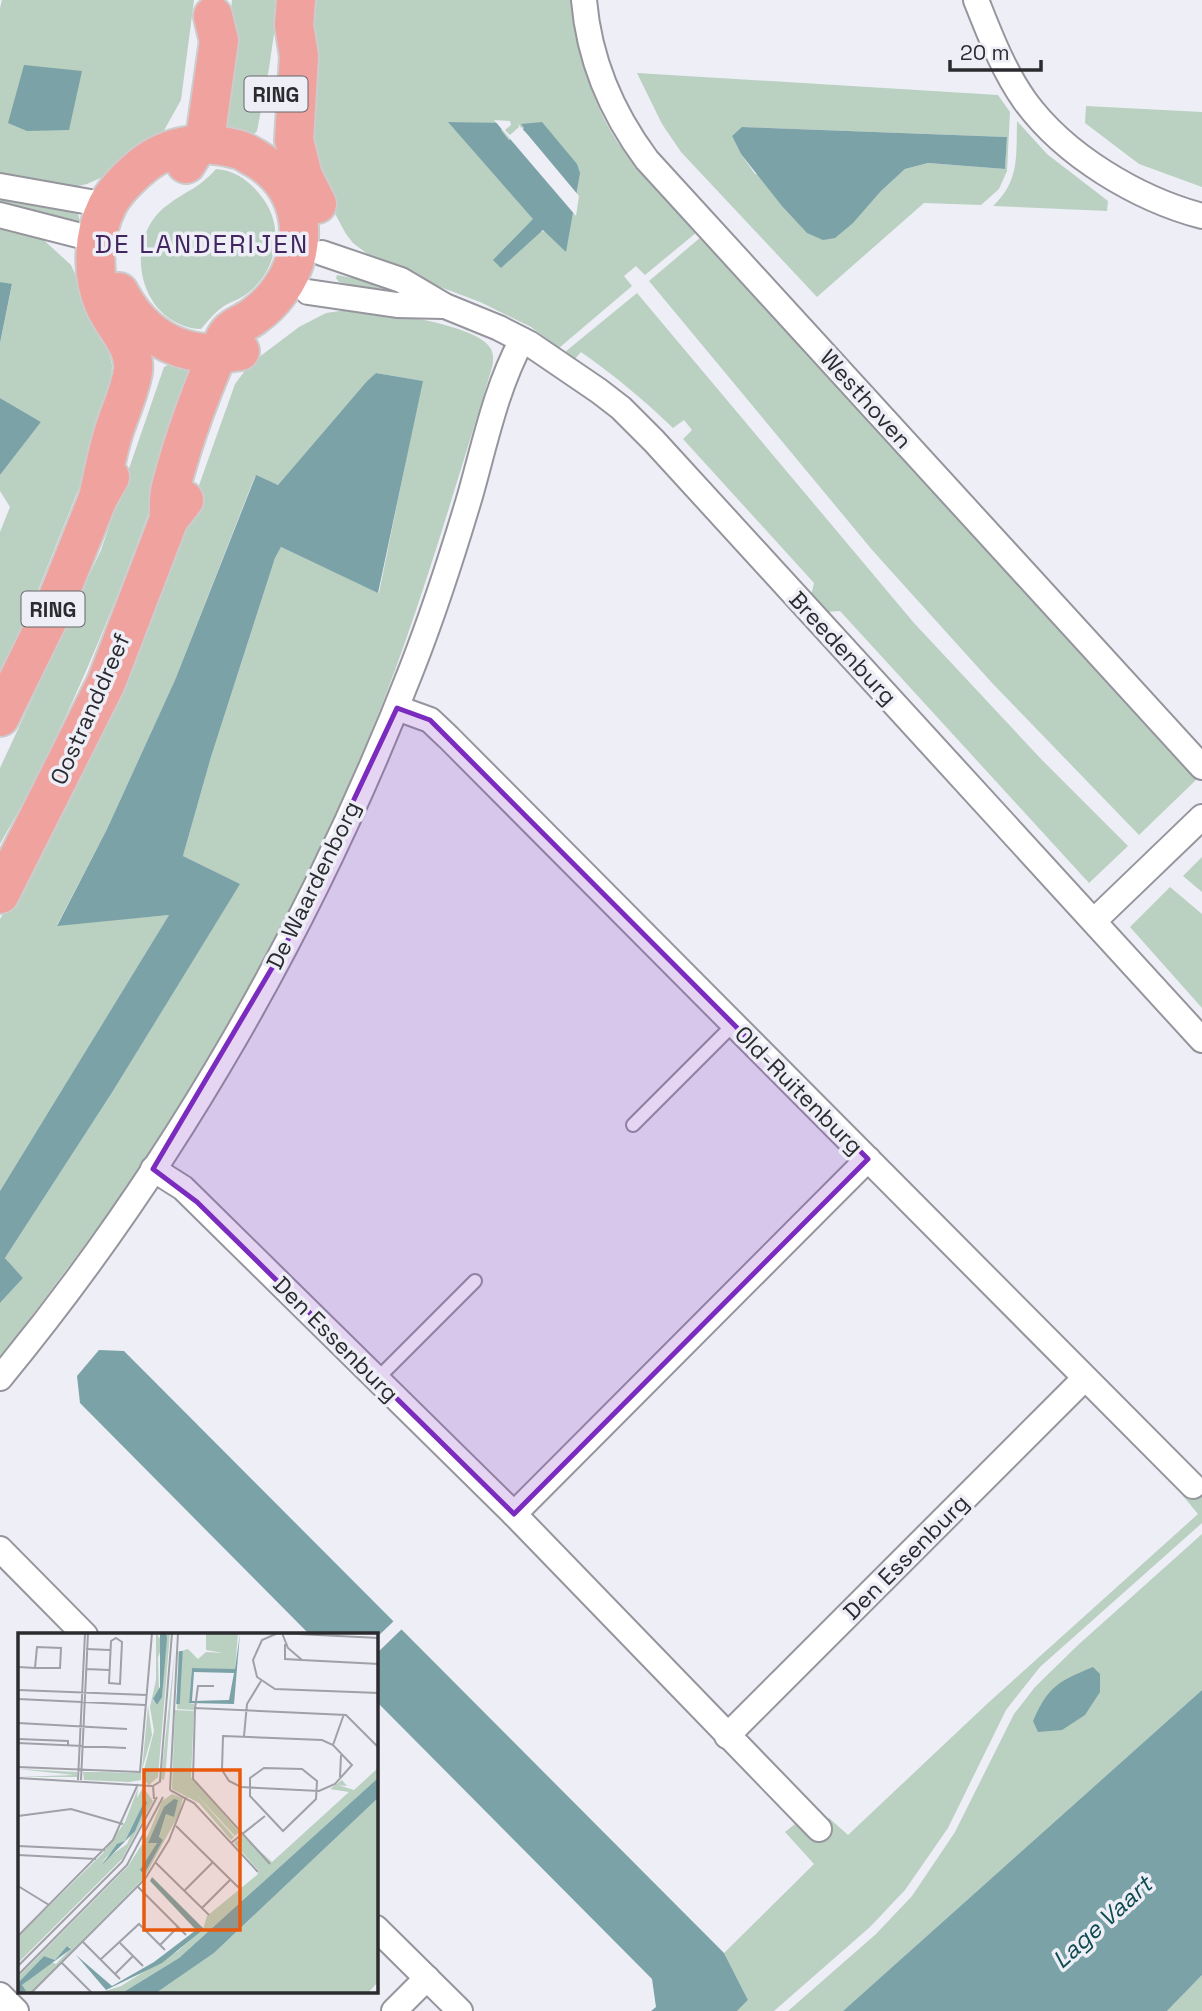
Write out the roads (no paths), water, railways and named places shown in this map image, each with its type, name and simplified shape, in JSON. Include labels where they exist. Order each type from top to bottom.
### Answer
[{"type":"main road","name":"RING","points":[[0,717],[55,605],[98,498],[128,437],[153,372],[146,346],[104,304],[99,289],[96,255],[106,232],[120,227],[129,208],[145,191],[172,176],[191,160],[190,145],[206,132],[219,41],[214,8]]},
{"type":"main road","name":"RING","points":[[282,160],[284,46],[295,13]]},
{"type":"main road","points":[[146,346],[230,353],[258,343],[288,320],[300,307],[308,292],[310,249],[293,198],[283,180],[282,160],[238,149],[190,145]]},
{"type":"main road","name":"Oostranddreef","points":[[0,894],[106,683],[169,519],[170,490],[207,377],[230,353],[226,335],[253,318],[280,290],[310,249]]},
{"type":"street","name":"Westhoven","points":[[584,0],[593,50],[605,89],[622,124],[647,160],[1202,766]]},
{"type":"street","points":[[976,0],[1002,64],[1026,102],[1065,144],[1115,180],[1170,207],[1202,216]]},
{"type":"street","points":[[0,186],[106,232]]},
{"type":"street","points":[[0,215],[106,232]]},
{"type":"street","name":"Breedenburg","points":[[310,249],[401,280],[445,306],[522,340],[599,391],[645,431],[1202,1040]]},
{"type":"street","name":"Breedenburg","points":[[308,292],[397,304],[445,306]]},
{"type":"street","name":"De Waardenborg","points":[[0,1378],[59,1303],[153,1169],[211,1077],[297,923],[397,708],[469,500],[507,368],[522,340]]},
{"type":"street","name":"Old-Ruitenburg","points":[[397,708],[430,720],[1193,1486]]},
{"type":"street","points":[[1095,920],[1202,817]]},
{"type":"street","points":[[514,1514],[868,1159]]},
{"type":"street","name":"Den Essenburg","points":[[153,1169],[183,1188],[514,1514],[818,1829]]},
{"type":"street","name":"Den Essenburg","points":[[727,1736],[1084,1379]]},
{"type":"street","points":[[0,1549],[83,1633]]},
{"type":"street","points":[[378,1929],[460,2011]]},
{"type":"street","points":[[394,2011],[427,1978]]},
{"type":"street","points":[[0,1995],[16,2011]]},
{"type":"lane","points":[[633,1125],[734,1024]]},
{"type":"lane","points":[[377,1379],[475,1280]]},
{"type":"water","points":[[24,65],[82,71],[69,130],[27,131],[8,123]]},
{"type":"water","points":[[448,122],[507,123],[501,130],[509,140],[524,128],[521,124],[542,122],[577,164],[580,173],[566,252],[543,230],[501,268],[493,260],[533,219]]},
{"type":"water","points":[[742,127],[1007,137],[1005,169],[928,163],[905,169],[853,223],[835,238],[823,240],[807,233],[741,154],[732,136]]},
{"type":"water","points":[[0,282],[12,284],[0,343]]},
{"type":"water","points":[[376,373],[423,381],[378,593],[281,547],[275,558],[211,757],[183,856],[240,884],[113,1091],[5,1258],[23,1278],[0,1303],[0,1191],[169,915],[57,926],[107,829],[175,680],[256,475],[278,485]]},
{"type":"water","points":[[0,398],[41,422],[0,475]]},
{"type":"water","points":[[99,1350],[124,1351],[724,1953],[748,2000],[737,2011],[651,2011],[656,2007],[652,1979],[378,1703],[378,1633],[308,1633],[80,1403],[77,1376]]},
{"type":"water","points":[[1093,1667],[1100,1674],[1100,1692],[1085,1715],[1062,1730],[1038,1732],[1033,1721],[1050,1692],[1071,1676]]},
{"type":"water","name":"Lage Vaart","points":[[1202,1690],[1202,1975],[1167,2011],[843,2011]]},
{"type":"district","name":"DE LANDERIJEN","points":[[202,244]]}]
